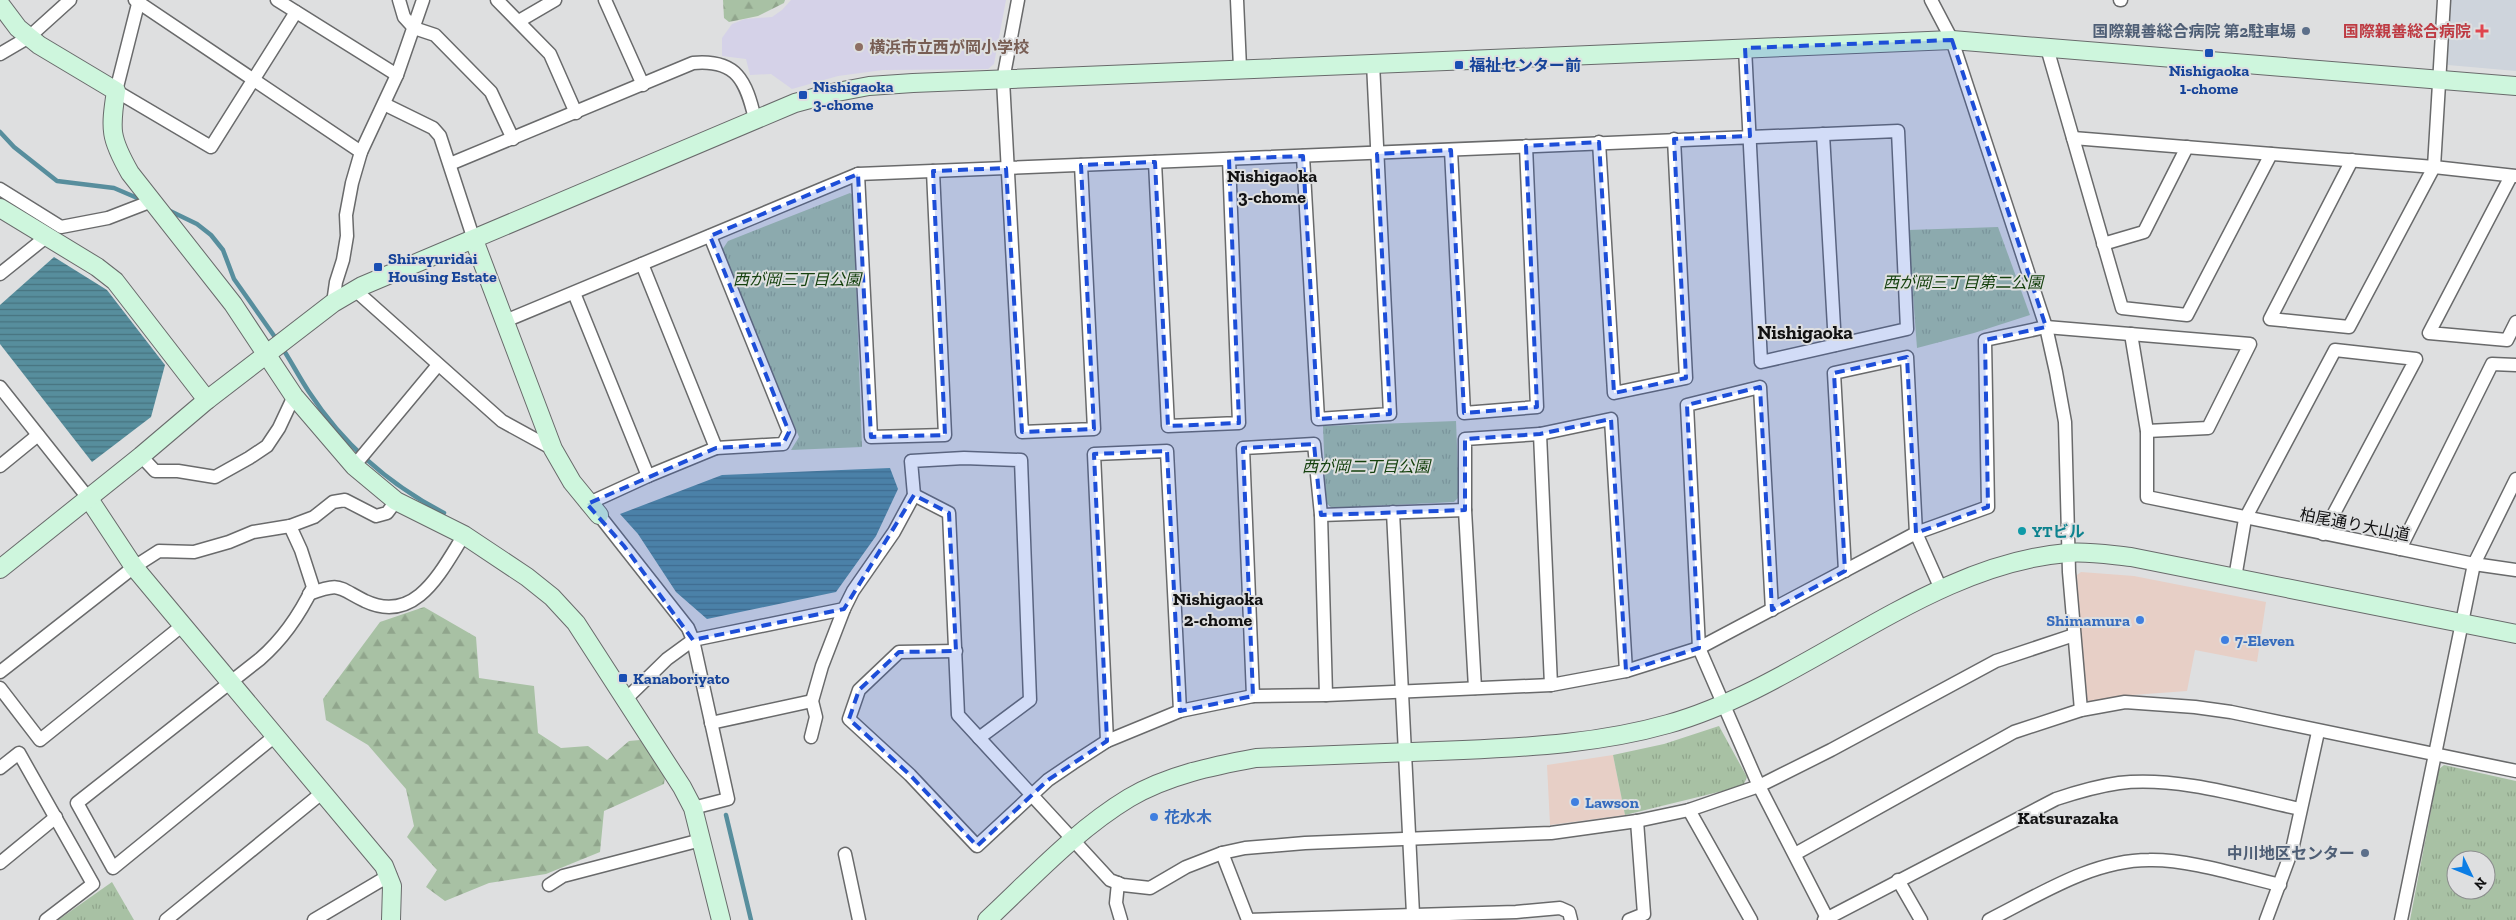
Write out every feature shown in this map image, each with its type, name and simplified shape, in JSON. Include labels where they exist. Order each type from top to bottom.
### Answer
[{"type":"street","points":[[0,54],[29,37],[70,0]]},
{"type":"street","points":[[277,0],[397,75]]},
{"type":"street","points":[[399,0],[404,17],[414,28],[435,35],[491,92],[513,139]]},
{"type":"street","points":[[333,303],[344,252],[346,215],[352,183],[361,152],[397,75],[423,0]]},
{"type":"street","points":[[497,0],[550,54],[576,113]]},
{"type":"street","points":[[519,21],[555,0]]},
{"type":"street","points":[[604,0],[643,84]]},
{"type":"street","points":[[1018,0],[1003,80],[1006,168],[1022,432],[1094,429],[1081,165]]},
{"type":"street","points":[[1237,0],[1240,68]]},
{"type":"street","points":[[1931,0],[1952,40],[2046,327],[2056,372],[2065,422],[2068,553],[2081,710]]},
{"type":"street","points":[[2352,160],[2270,320],[2349,327],[2434,167],[2444,0]]},
{"type":"street","points":[[361,152],[137,1],[116,90],[111,131],[125,164],[233,304],[294,396],[354,466],[396,501],[464,535],[527,577],[552,597],[576,623],[682,787],[693,808],[721,920]]},
{"type":"street","points":[[0,4],[18,28],[29,37],[211,147],[296,12]]},
{"type":"street","points":[[0,569],[89,499],[207,400],[268,355],[333,303],[354,290],[755,119],[796,103],[832,92],[869,86],[1240,68],[1952,40],[2516,86]]},
{"type":"street","points":[[505,321],[858,174],[1377,154],[1599,142],[1750,136],[1898,131],[1907,329],[1761,362],[1750,136],[1745,48]]},
{"type":"street","points":[[2047,48],[2122,308],[2187,315],[2271,154]]},
{"type":"street","points":[[450,164],[643,84],[693,64],[704,62],[730,67],[739,74],[755,119]]},
{"type":"street","points":[[1303,156],[1318,419],[1390,414],[1373,63]]},
{"type":"street","points":[[384,104],[433,128],[440,136],[474,240],[553,449],[572,482],[593,510],[688,628],[693,640],[728,799],[693,808]]},
{"type":"street","points":[[1823,134],[1835,345]]},
{"type":"street","points":[[2072,138],[2434,167],[2513,176],[2429,332],[2507,340],[2516,322]]},
{"type":"street","points":[[1599,142],[1614,393],[1686,378],[1674,139]]},
{"type":"street","points":[[1450,150],[1464,413],[1536,408],[1526,146]]},
{"type":"street","points":[[2103,244],[2144,232],[2187,147]]},
{"type":"street","points":[[1155,162],[1168,426],[1194,425],[1239,423],[1229,159]]},
{"type":"street","points":[[858,174],[871,437],[945,435],[933,171]]},
{"type":"street","points":[[0,189],[61,227],[108,218],[152,201]]},
{"type":"street","points":[[0,208],[97,267],[115,281],[207,400]]},
{"type":"street","points":[[593,510],[648,476],[716,448],[783,444],[789,432],[710,236]]},
{"type":"street","points":[[0,274],[46,237]]},
{"type":"street","points":[[642,264],[716,448]]},
{"type":"street","points":[[354,290],[502,421],[553,449]]},
{"type":"street","points":[[574,293],[648,476]]},
{"type":"street","points":[[956,651],[900,652],[859,690],[849,719],[910,774],[977,846],[1048,780],[1107,741],[1180,711],[1253,696],[1326,695],[1551,685],[1626,671],[1699,648],[1916,533],[1988,507],[1985,340],[2046,327],[2131,334],[2250,344],[2208,428],[2147,431],[2131,334]]},
{"type":"street","points":[[2235,578],[2246,519],[2335,350],[2416,359],[2323,534]]},
{"type":"street","points":[[1845,571],[1834,373],[1907,357],[1916,533],[1941,589]]},
{"type":"street","points":[[2400,549],[2492,364],[2516,365]]},
{"type":"street","points":[[354,466],[438,365]]},
{"type":"street","points":[[0,387],[89,499],[134,566],[377,856],[390,875],[392,886],[391,920]]},
{"type":"street","points":[[1772,610],[1760,388],[1687,405],[1699,648],[1722,706],[1758,786],[1795,854],[1826,919],[2056,799],[2120,783],[2149,782],[2190,786],[2300,809]]},
{"type":"street","points":[[141,456],[155,471],[178,471],[215,477],[267,446],[279,428],[294,396]]},
{"type":"street","points":[[1475,688],[1466,510],[1465,439],[1540,434],[1611,418],[1626,671]]},
{"type":"street","name":"柏尾通り大山道","points":[[2147,431],[2147,497],[2246,519],[2474,564],[2516,570]]},
{"type":"street","points":[[1540,434],[1551,685]]},
{"type":"street","points":[[0,466],[38,435]]},
{"type":"street","points":[[1253,696],[1243,448],[1314,444],[1321,515],[1326,695]]},
{"type":"street","points":[[1107,741],[1094,454],[1167,451],[1180,711]]},
{"type":"street","points":[[811,737],[816,718],[812,701],[822,666],[844,609],[853,591],[894,532],[914,494],[911,461],[964,458],[1021,460],[1030,700],[979,738]]},
{"type":"street","points":[[2401,920],[2474,564],[2516,479]]},
{"type":"street","points":[[914,494],[949,513],[958,715],[1072,841],[1110,880],[1150,888],[1186,867],[1222,853],[1245,848],[1305,843],[1550,833],[1637,821],[1689,810],[1758,786],[1832,750],[1996,661],[2074,635]]},
{"type":"street","points":[[0,672],[134,566],[159,550],[194,552],[229,542],[253,532],[290,526],[314,517],[333,502],[345,500],[376,516],[387,513],[396,501]]},
{"type":"street","points":[[1321,515],[1466,510]]},
{"type":"street","points":[[1393,512],[1403,753],[1413,914]]},
{"type":"street","points":[[275,736],[113,868],[77,803],[270,650],[291,624],[313,587],[310,573],[290,526]]},
{"type":"street","points":[[309,594],[328,587],[340,586],[380,607],[399,608],[418,597],[435,581],[464,535]]},
{"type":"street","points":[[987,920],[1072,841],[1130,798],[1175,777],[1219,765],[1256,758],[1546,746],[1596,740],[1669,724],[1722,706],[1773,681],[1941,589],[2008,565],[2068,553],[2132,557],[2516,634]]},
{"type":"street","points":[[626,699],[667,659],[693,640],[844,609]]},
{"type":"street","points":[[0,688],[40,740],[183,625]]},
{"type":"street","points":[[711,723],[812,701]]},
{"type":"street","points":[[1795,854],[2014,732],[2081,710],[2125,702],[2231,712],[2318,732],[2516,771]]},
{"type":"street","points":[[2266,920],[2292,850],[2318,732]]},
{"type":"street","points":[[0,768],[19,753],[93,884],[46,920]]},
{"type":"street","points":[[166,920],[322,792]]},
{"type":"street","points":[[1689,810],[1751,920]]},
{"type":"street","points":[[0,863],[56,817]]},
{"type":"street","points":[[1629,920],[1644,914],[1637,821]]},
{"type":"street","points":[[549,885],[563,876],[701,840]]},
{"type":"street","points":[[1222,853],[1248,920],[1516,912],[1560,908],[1570,912],[1571,920]]},
{"type":"street","points":[[845,854],[859,920]]},
{"type":"street","points":[[1989,920],[2078,876],[2114,864],[2149,860],[2182,863],[2280,885]]},
{"type":"street","points":[[314,920],[390,875]]},
{"type":"street","points":[[1898,880],[1922,920]]},
{"type":"street","points":[[1118,883],[1116,903],[1121,920]]},
{"type":"highlighted area","points":[[1952,40],[2046,327],[1985,340],[1988,507],[1916,533],[1907,357],[1834,373],[1845,571],[1772,610],[1760,387],[1687,405],[1699,648],[1626,671],[1611,419],[1540,434],[1465,439],[1465,510],[1321,515],[1314,444],[1243,448],[1253,696],[1180,711],[1167,451],[1094,454],[1107,741],[1048,780],[977,846],[910,775],[849,719],[859,690],[899,652],[956,651],[949,513],[914,495],[844,609],[693,640],[624,546],[587,504],[716,448],[783,444],[789,432],[710,236],[858,174],[871,437],[945,435],[933,171],[1006,168],[1022,432],[1094,429],[1081,165],[1155,162],[1168,426],[1239,423],[1229,159],[1303,156],[1318,419],[1390,414],[1377,154],[1451,150],[1464,413],[1537,407],[1526,146],[1599,142],[1614,393],[1686,378],[1674,139],[1750,136],[1745,48]]},
{"type":"shaded area","name":"横浜市立西が岡小学校","points":[[791,0],[1006,0],[994,64],[988,69],[883,70],[838,76],[792,89],[771,74],[750,75],[746,59],[722,56],[722,38],[732,24],[745,19],[772,17]]},
{"type":"shaded area","name":"国際親善総合病院","points":[[2450,0],[2516,0],[2516,71],[2448,65],[2446,62]]},
{"type":"shaded area","name":"Shimamura","points":[[2081,572],[2134,576],[2266,602],[2257,662],[2195,650],[2187,691],[2119,696],[2091,702],[2084,698],[2077,575]]},
{"type":"shaded area","points":[[1613,755],[1625,815],[1550,825],[1547,765]]},
{"type":"green space","points":[[723,0],[785,0],[784,3],[758,16],[729,22],[724,18]]},
{"type":"green space","name":"西が岡三丁目公園","points":[[850,193],[853,195],[862,447],[791,450],[799,437],[722,250],[728,241]]},
{"type":"green space","name":"西が岡三丁目第二公園","points":[[1998,227],[2030,315],[1974,333],[1917,348],[1908,230]]},
{"type":"green space","name":"西が岡二丁目公園","points":[[1456,421],[1459,497],[1454,502],[1332,508],[1326,503],[1323,426]]},
{"type":"green space","points":[[424,607],[476,637],[479,678],[534,686],[538,733],[561,748],[588,746],[607,760],[629,741],[640,740],[665,776],[664,784],[604,811],[600,852],[546,874],[489,883],[445,901],[426,887],[437,870],[407,837],[414,826],[406,789],[368,745],[326,720],[323,699],[380,622]]},
{"type":"green space","points":[[1719,726],[1747,777],[1743,786],[1625,815],[1613,755],[1664,744]]},
{"type":"green space","points":[[2444,765],[2516,781],[2516,920],[2410,920],[2439,769]]},
{"type":"green space","points":[[112,882],[134,920],[58,920]]},
{"type":"water","points":[[54,257],[107,290],[165,365],[151,417],[92,462],[0,344],[0,305]]},
{"type":"water","points":[[890,468],[898,489],[876,536],[836,592],[707,619],[676,592],[638,534],[620,514],[722,475]]},
{"type":"waterway","points":[[0,132],[14,147],[57,181],[114,188],[142,200]]},
{"type":"waterway","points":[[168,210],[197,224],[211,235],[223,250],[234,279],[277,340]]},
{"type":"waterway","points":[[281,346],[322,411],[352,446],[405,490],[444,513]]},
{"type":"waterway","points":[[726,815],[751,920]]},
{"type":"place","name":"国際親善総合病院 第2駐車場","points":[[2306,31]]},
{"type":"place","name":"国際親善総合病院","points":[[2482,31]]},
{"type":"place","name":"横浜市立西が岡小学校","points":[[859,47]]},
{"type":"place","name":"Nishigaoka 1-chome","points":[[2209,53]]},
{"type":"place","name":"福祉センター前","points":[[1459,65]]},
{"type":"place","name":"Nishigaoka 3-chome","points":[[803,95]]},
{"type":"place","name":"Shirayuridai Housing Estate","points":[[378,267]]},
{"type":"place","name":"YTビル","points":[[2022,531]]},
{"type":"place","name":"Shimamura","points":[[2140,620]]},
{"type":"place","name":"7-Eleven","points":[[2225,640]]},
{"type":"place","name":"Kanaboriyato","points":[[623,678]]},
{"type":"place","name":"Lawson","points":[[1575,802]]},
{"type":"place","name":"花水木","points":[[1154,817]]},
{"type":"place","name":"中川地区センター","points":[[2365,853]]},
{"type":"district","name":"Nishigaoka 3-chome","points":[[1272,186]]},
{"type":"district","name":"Nishigaoka","points":[[1805,332]]},
{"type":"district","name":"Nishigaoka 2-chome","points":[[1218,609]]},
{"type":"district","name":"Katsurazaka","points":[[2068,818]]}]
